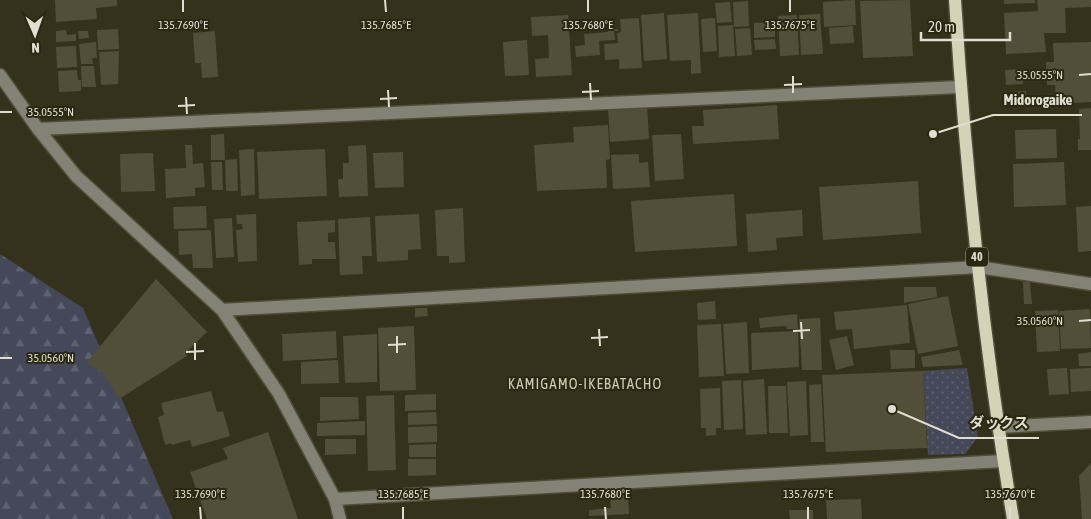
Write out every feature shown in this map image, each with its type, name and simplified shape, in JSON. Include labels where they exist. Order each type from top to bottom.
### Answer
[{"type":"main road","name":"40","points":[[955,0],[960,87],[978,267],[998,427],[1013,519]]},
{"type":"street","points":[[0,75],[38,129],[76,176],[222,310],[280,394],[334,499],[340,519]]},
{"type":"street","points":[[38,129],[960,87]]},
{"type":"street","points":[[222,310],[978,267],[1091,284]]},
{"type":"street","points":[[998,427],[1091,422]]},
{"type":"street","points":[[334,499],[1003,461]]},
{"type":"green space","points":[[0,254],[83,308],[173,519],[0,519]]},
{"type":"green space","points":[[967,368],[978,437],[965,454],[928,455],[923,371]]},
{"type":"building","points":[[55,0],[117,0],[117,6],[96,8],[97,19],[56,22]]},
{"type":"building","points":[[855,0],[856,25],[824,27],[823,2]]},
{"type":"building","points":[[910,0],[913,56],[863,58],[860,1]]},
{"type":"building","points":[[1004,0],[1035,0],[1035,3],[1004,4]]},
{"type":"building","points":[[1037,0],[1091,0],[1091,7],[1065,8],[1066,33],[1044,33],[1046,52],[1006,54],[1004,13],[1038,11]]},
{"type":"building","points":[[748,1],[749,26],[734,27],[733,2]]},
{"type":"building","points":[[730,2],[732,22],[717,23],[715,3]]},
{"type":"building","points":[[664,13],[667,59],[644,61],[641,15]]},
{"type":"building","points":[[698,13],[701,73],[691,74],[691,60],[670,61],[667,15]]},
{"type":"building","points":[[820,14],[823,54],[801,55],[799,15]]},
{"type":"building","points":[[568,15],[572,75],[536,77],[535,59],[549,58],[548,35],[532,36],[531,17]]},
{"type":"building","points":[[797,15],[799,55],[780,56],[778,16]]},
{"type":"building","points":[[639,18],[642,68],[619,69],[619,59],[605,60],[604,44],[618,43],[617,33],[621,32],[620,19]]},
{"type":"building","points":[[715,18],[717,51],[703,52],[701,19]]},
{"type":"building","points":[[775,22],[775,37],[754,38],[754,23]]},
{"type":"building","points":[[733,25],[735,56],[719,57],[718,26]]},
{"type":"building","points":[[853,26],[854,43],[830,44],[829,28]]},
{"type":"building","points":[[750,28],[752,55],[737,56],[735,29]]},
{"type":"building","points":[[118,29],[119,49],[98,50],[97,30]]},
{"type":"building","points":[[608,29],[618,29],[618,31],[614,31],[615,40],[599,41],[600,55],[576,57],[575,46],[585,45],[584,34],[608,32]]},
{"type":"building","points":[[66,30],[67,35],[76,34],[76,41],[56,42],[56,31]]},
{"type":"building","points":[[78,31],[88,31],[89,38],[79,39]]},
{"type":"building","points":[[215,31],[218,77],[202,78],[201,63],[195,63],[193,33]]},
{"type":"building","points":[[775,39],[776,49],[755,50],[754,40]]},
{"type":"building","points":[[527,40],[529,75],[505,76],[503,42]]},
{"type":"building","points":[[96,42],[97,58],[92,58],[93,64],[81,64],[79,44]]},
{"type":"building","points":[[1091,42],[1091,102],[1056,104],[1055,85],[1047,85],[1046,62],[1054,62],[1053,43]]},
{"type":"building","points":[[76,46],[77,67],[57,68],[56,47]]},
{"type":"building","points":[[119,51],[118,84],[101,85],[99,52]]},
{"type":"building","points":[[81,66],[94,66],[96,87],[82,87]]},
{"type":"building","points":[[1022,69],[1023,84],[1006,85],[1005,70]]},
{"type":"building","points":[[77,70],[78,80],[81,80],[81,91],[59,92],[58,71]]},
{"type":"building","points":[[1026,91],[1026,105],[1012,106],[1011,92]]},
{"type":"building","points":[[647,105],[649,139],[610,142],[608,107]]},
{"type":"building","points":[[777,105],[779,139],[693,144],[692,126],[704,126],[703,110]]},
{"type":"building","points":[[1091,108],[1091,150],[1078,150],[1078,139],[1080,139],[1079,109]]},
{"type":"building","points":[[608,125],[610,159],[606,160],[607,188],[537,191],[534,145],[574,142],[573,127]]},
{"type":"building","points":[[1056,129],[1057,158],[1016,159],[1015,130]]},
{"type":"building","points":[[224,134],[225,160],[211,160],[211,135]]},
{"type":"building","points":[[681,134],[684,179],[655,181],[652,135]]},
{"type":"building","points":[[185,145],[192,145],[193,164],[203,163],[205,187],[195,188],[195,196],[166,198],[165,169],[186,168]]},
{"type":"building","points":[[366,145],[368,196],[339,197],[338,179],[343,179],[343,163],[349,163],[348,146]]},
{"type":"building","points":[[254,149],[255,195],[241,196],[239,150]]},
{"type":"building","points":[[325,149],[327,196],[259,199],[257,152]]},
{"type":"building","points":[[403,152],[404,187],[375,188],[373,153]]},
{"type":"building","points":[[153,153],[155,191],[121,192],[120,154]]},
{"type":"building","points":[[639,154],[639,163],[648,162],[650,187],[613,189],[611,155]]},
{"type":"building","points":[[237,159],[238,191],[226,191],[225,160]]},
{"type":"building","points":[[211,162],[222,162],[223,190],[212,190]]},
{"type":"building","points":[[1064,162],[1066,205],[1014,207],[1013,164]]},
{"type":"building","points":[[918,181],[921,233],[823,240],[819,187]]},
{"type":"building","points":[[734,194],[737,246],[635,252],[631,201]]},
{"type":"building","points":[[206,206],[207,228],[174,229],[173,207]]},
{"type":"building","points":[[1091,206],[1091,251],[1078,252],[1076,207]]},
{"type":"building","points":[[463,208],[465,262],[449,263],[449,256],[437,256],[435,210]]},
{"type":"building","points":[[802,210],[803,236],[776,238],[777,250],[748,252],[746,214]]},
{"type":"building","points":[[256,214],[257,261],[238,262],[236,230],[243,229],[242,224],[237,224],[236,215]]},
{"type":"building","points":[[419,214],[421,249],[408,250],[408,260],[377,262],[375,216]]},
{"type":"building","points":[[370,217],[372,256],[362,256],[363,274],[340,275],[338,219]]},
{"type":"building","points":[[232,218],[234,257],[216,258],[214,219]]},
{"type":"building","points":[[335,220],[335,232],[328,233],[328,242],[335,242],[336,259],[312,259],[312,264],[299,265],[297,222]]},
{"type":"building","points":[[178,231],[211,231],[213,268],[193,268],[192,254],[179,255]]},
{"type":"building","points":[[156,279],[207,332],[185,353],[187,356],[119,399],[103,373],[86,363]]},
{"type":"building","points":[[1023,282],[1030,282],[1032,304],[1024,304]]},
{"type":"building","points":[[904,287],[936,287],[937,297],[904,303]]},
{"type":"building","points":[[948,296],[958,346],[918,354],[908,304]]},
{"type":"building","points":[[715,301],[716,319],[698,320],[697,303]]},
{"type":"building","points":[[907,305],[910,343],[854,349],[852,329],[836,330],[834,312]]},
{"type":"building","points":[[415,308],[427,308],[428,316],[415,317]]},
{"type":"building","points":[[1090,309],[1091,348],[1061,349],[1059,311]]},
{"type":"building","points":[[1058,310],[1060,351],[1037,352],[1035,311]]},
{"type":"building","points":[[797,314],[798,329],[787,329],[786,326],[760,328],[759,318]]},
{"type":"building","points":[[820,318],[822,370],[802,370],[799,319]]},
{"type":"building","points":[[747,322],[749,373],[726,374],[723,324]]},
{"type":"building","points":[[721,324],[724,376],[699,377],[697,325]]},
{"type":"building","points":[[414,326],[416,390],[380,391],[378,328]]},
{"type":"building","points":[[336,331],[337,358],[283,361],[282,334]]},
{"type":"building","points":[[798,331],[799,367],[752,370],[751,333]]},
{"type":"building","points":[[377,334],[377,382],[345,383],[343,336]]},
{"type":"building","points":[[847,336],[854,365],[836,370],[829,340]]},
{"type":"building","points":[[890,350],[915,350],[915,368],[891,369]]},
{"type":"building","points":[[959,350],[963,365],[923,367],[921,357]]},
{"type":"building","points":[[1091,352],[1091,366],[1079,366],[1078,354]]},
{"type":"building","points":[[338,360],[339,383],[301,384],[301,362]]},
{"type":"building","points":[[1067,368],[1069,394],[1049,395],[1047,369]]},
{"type":"building","points":[[1091,368],[1091,391],[1071,392],[1070,369]]},
{"type":"building","points":[[923,371],[927,448],[826,452],[822,375]]},
{"type":"building","points":[[764,379],[767,434],[746,435],[743,381]]},
{"type":"building","points":[[741,380],[743,429],[724,430],[722,381]]},
{"type":"building","points":[[806,381],[808,435],[790,436],[787,382]]},
{"type":"building","points":[[821,384],[824,442],[811,442],[809,385]]},
{"type":"building","points":[[768,386],[786,386],[788,433],[769,433]]},
{"type":"building","points":[[720,388],[721,428],[716,428],[716,435],[706,436],[706,428],[701,428],[700,389]]},
{"type":"building","points":[[211,391],[217,412],[223,411],[230,436],[192,447],[190,440],[165,445],[158,417],[164,415],[161,403]]},
{"type":"building","points":[[436,394],[436,410],[405,411],[405,395]]},
{"type":"building","points":[[394,395],[396,470],[368,471],[366,396]]},
{"type":"building","points":[[320,397],[358,397],[359,419],[320,421]]},
{"type":"building","points":[[436,412],[437,424],[408,425],[408,413]]},
{"type":"building","points":[[365,421],[365,435],[317,436],[317,423]]},
{"type":"building","points":[[437,426],[437,442],[408,443],[408,427]]},
{"type":"building","points":[[268,432],[298,519],[207,519],[190,472],[228,459],[223,448]]},
{"type":"building","points":[[325,439],[356,439],[356,454],[325,455]]},
{"type":"building","points":[[436,444],[436,457],[409,457],[409,445]]},
{"type":"building","points":[[408,459],[436,459],[436,475],[408,476]]},
{"type":"building","points":[[1091,463],[1091,519],[1082,519],[1079,476]]},
{"type":"building","points":[[628,494],[629,514],[589,516],[589,510],[611,508],[610,496]]},
{"type":"building","points":[[861,499],[862,519],[827,519],[826,500]]},
{"type":"building","points":[[789,510],[813,510],[813,519],[790,519]]},
{"type":"place","name":"Midorogaike","points":[[933,134]]},
{"type":"place","name":"ダックス","points":[[892,409]]},
{"type":"district","name":"KAMIGAMO-IKEBATACHO","points":[[585,384]]}]
